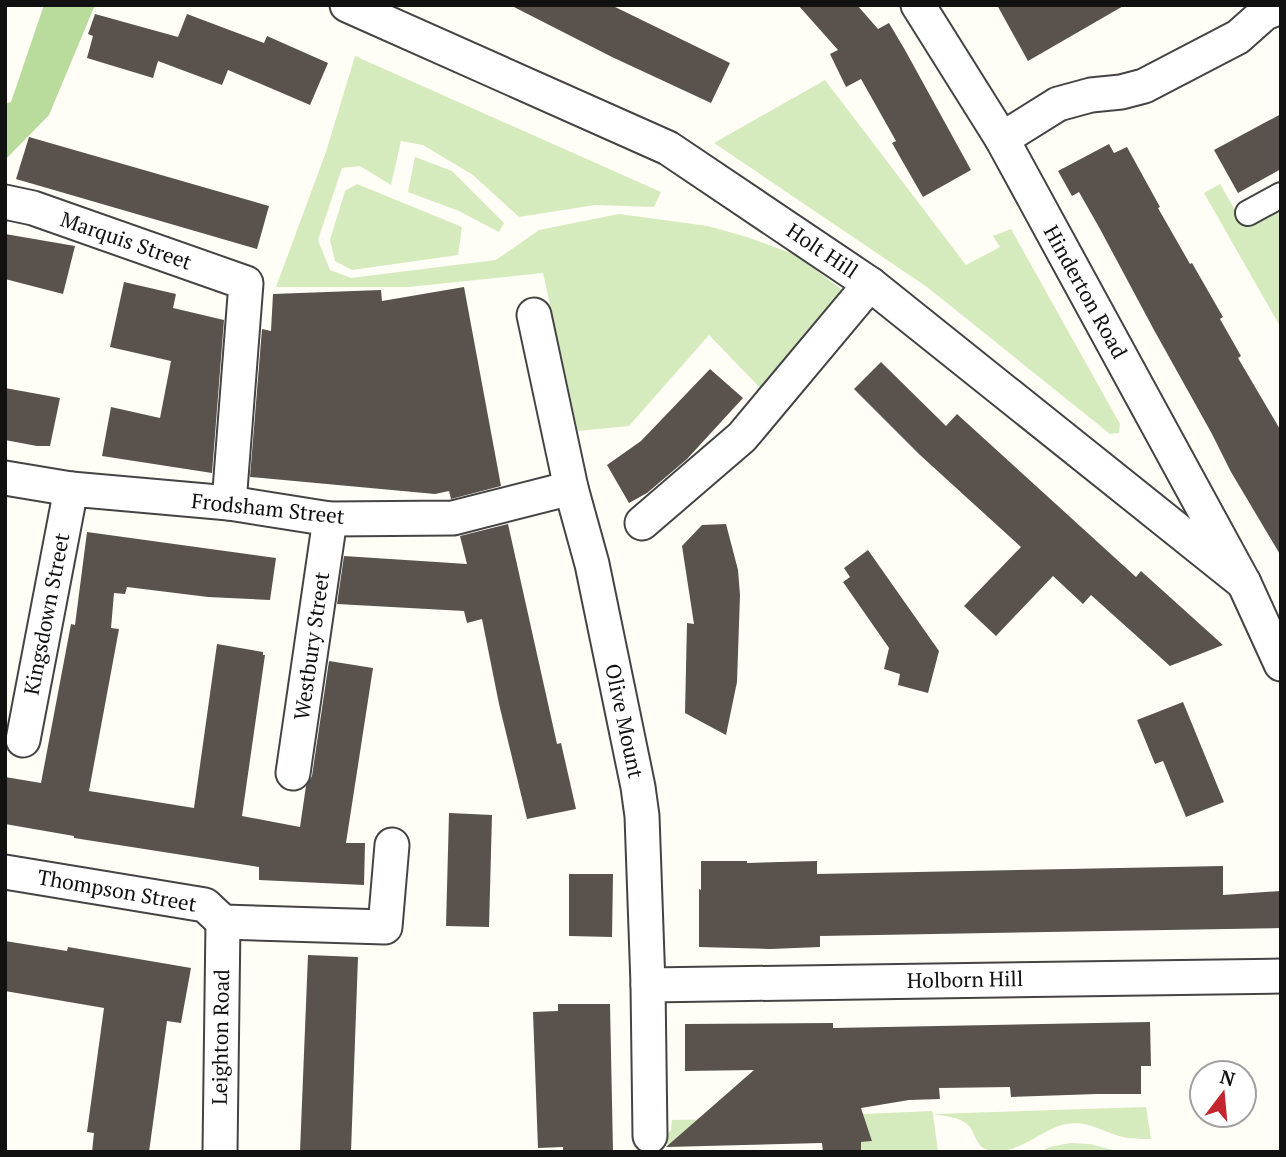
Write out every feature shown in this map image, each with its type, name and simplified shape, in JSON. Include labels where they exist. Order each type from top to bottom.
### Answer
[{"type":"street","name":"Holt Hill","points":[[347,5],[668,148],[870,284],[1244,583]]},
{"type":"street","name":"Hinderton Road","points":[[918,5],[1002,139],[1244,583],[1281,664]]},
{"type":"street","points":[[1002,139],[1058,104],[1091,94],[1121,92],[1144,86],[1238,37],[1269,8]]},
{"type":"street","points":[[1248,213],[1281,195]]},
{"type":"street","name":"Marquis Street","points":[[5,202],[33,208],[246,283],[229,503]]},
{"type":"street","points":[[642,523],[742,437],[870,284]]},
{"type":"street","name":"Olive Mount","points":[[534,315],[571,488],[592,564],[638,787],[642,816],[649,985],[650,1136]]},
{"type":"street","name":"Frodsham Street","points":[[5,478],[71,489],[229,503],[330,519],[453,518],[571,488]]},
{"type":"street","name":"Kingsdown Street","points":[[23,740],[71,489]]},
{"type":"street","name":"Westbury Street","points":[[293,773],[330,519]]},
{"type":"street","points":[[223,922],[385,928],[392,845]]},
{"type":"street","name":"Thompson Street","points":[[5,872],[205,905],[223,922]]},
{"type":"street","name":"Leighton Road","points":[[220,1152],[223,922]]},
{"type":"street","name":"Holborn Hill","points":[[649,985],[1281,976]]},
{"type":"green space","points":[[44,5],[95,5],[49,115],[5,160],[5,104],[11,102]]},
{"type":"green space","points":[[355,56],[661,192],[654,207],[595,205],[519,217],[473,175],[423,145],[401,141],[391,185],[360,166],[342,168],[318,240],[330,270],[351,278],[496,260],[539,230],[619,214],[708,226],[747,237],[796,255],[849,295],[763,391],[709,335],[629,426],[578,431],[543,273],[408,287],[276,287],[326,152]]},
{"type":"green space","points":[[825,80],[966,265],[1000,247],[993,236],[1011,229],[1120,424],[1119,433],[1110,434],[927,287],[714,143]]},
{"type":"green space","points":[[415,157],[452,171],[504,223],[499,232],[459,211],[408,192]]},
{"type":"green space","points":[[357,184],[462,227],[458,255],[352,270],[335,261],[330,240],[345,191]]},
{"type":"green space","points":[[1220,184],[1241,220],[1281,200],[1281,328],[1204,193]]},
{"type":"green space","points":[[1146,1107],[1151,1139],[1123,1137],[1078,1123],[1053,1128],[1008,1150],[988,1150],[978,1143],[969,1126],[962,1121],[933,1114]]},
{"type":"green space","points":[[932,1111],[938,1152],[861,1152],[861,1142],[872,1141],[863,1114]]},
{"type":"green space","points":[[729,1119],[696,1146],[670,1147],[664,1139],[671,1130],[672,1120]]},
{"type":"green space","points":[[1070,1143],[1090,1144],[1120,1152],[1039,1152]]},
{"type":"building","points":[[510,5],[611,5],[730,63],[711,103]]},
{"type":"building","points":[[798,5],[857,5],[878,29],[889,23],[971,170],[923,197],[892,143],[896,141],[861,79],[846,87],[830,54],[838,50]]},
{"type":"building","points":[[997,5],[1125,5],[1028,61]]},
{"type":"building","points":[[95,14],[178,37],[187,14],[264,43],[267,36],[328,63],[310,105],[228,70],[222,85],[158,61],[153,78],[87,58],[93,36],[88,34]]},
{"type":"building","points":[[1281,114],[1281,169],[1238,193],[1214,150]]},
{"type":"building","points":[[29,137],[269,206],[257,249],[16,179]]},
{"type":"building","points":[[1109,144],[1114,153],[1127,147],[1160,207],[1158,208],[1223,317],[1220,319],[1241,356],[1238,358],[1281,431],[1281,556],[1231,472],[1079,192],[1072,196],[1058,171]]},
{"type":"building","points":[[5,234],[75,246],[63,294],[5,279]]},
{"type":"building","points":[[124,282],[176,294],[173,308],[224,320],[212,473],[102,456],[111,407],[160,418],[171,361],[110,347]]},
{"type":"building","points":[[464,287],[501,486],[451,499],[449,491],[435,494],[250,477],[262,329],[271,331],[273,294],[381,290],[382,301]]},
{"type":"building","points":[[881,362],[946,426],[957,414],[1136,577],[1141,571],[1223,645],[1170,666],[1091,595],[1083,604],[1053,576],[996,636],[964,606],[1021,547],[920,455],[854,389]]},
{"type":"building","points":[[710,369],[743,398],[687,459],[647,493],[629,503],[607,465],[641,441]]},
{"type":"building","points":[[5,388],[60,398],[50,446],[5,440]]},
{"type":"building","points":[[508,524],[557,744],[561,743],[576,809],[527,819],[482,619],[467,623],[464,611],[337,604],[344,556],[467,564],[460,536]]},
{"type":"building","points":[[726,524],[738,570],[740,595],[737,682],[726,735],[685,713],[687,623],[694,624],[682,546],[702,525]]},
{"type":"building","points":[[87,532],[276,558],[270,600],[208,597],[127,587],[125,594],[114,593],[111,628],[119,629],[89,791],[194,808],[217,644],[263,652],[265,655],[242,816],[300,827],[306,786],[312,776],[329,661],[373,668],[346,843],[365,843],[364,885],[259,880],[259,867],[74,838],[5,824],[5,777],[41,783],[71,624],[75,625]]},
{"type":"building","points":[[868,550],[939,651],[928,693],[898,685],[900,674],[884,669],[889,648],[843,582],[850,577],[844,568]]},
{"type":"building","points":[[1183,702],[1224,802],[1186,817],[1163,761],[1155,764],[1137,720]]},
{"type":"building","points":[[449,813],[492,815],[489,927],[446,926]]},
{"type":"building","points":[[701,861],[817,861],[817,874],[1223,866],[1223,895],[1281,891],[1281,928],[820,936],[820,947],[699,947]]},
{"type":"building","points":[[569,874],[613,874],[612,937],[569,936]]},
{"type":"building","points":[[5,941],[67,951],[68,947],[191,968],[181,1023],[167,1021],[149,1152],[92,1152],[94,1133],[87,1132],[104,1008],[5,991]]},
{"type":"building","points":[[308,955],[358,957],[351,1152],[300,1152]]},
{"type":"building","points":[[558,1004],[610,1004],[613,1152],[563,1152],[563,1147],[538,1148],[533,1012],[558,1011]]},
{"type":"building","points":[[1150,1022],[1151,1066],[1141,1066],[1141,1094],[1011,1097],[1010,1087],[939,1088],[940,1099],[909,1100],[861,1108],[872,1141],[861,1142],[861,1152],[823,1152],[822,1143],[666,1147],[754,1070],[685,1071],[685,1024],[833,1023],[833,1028]]}]
